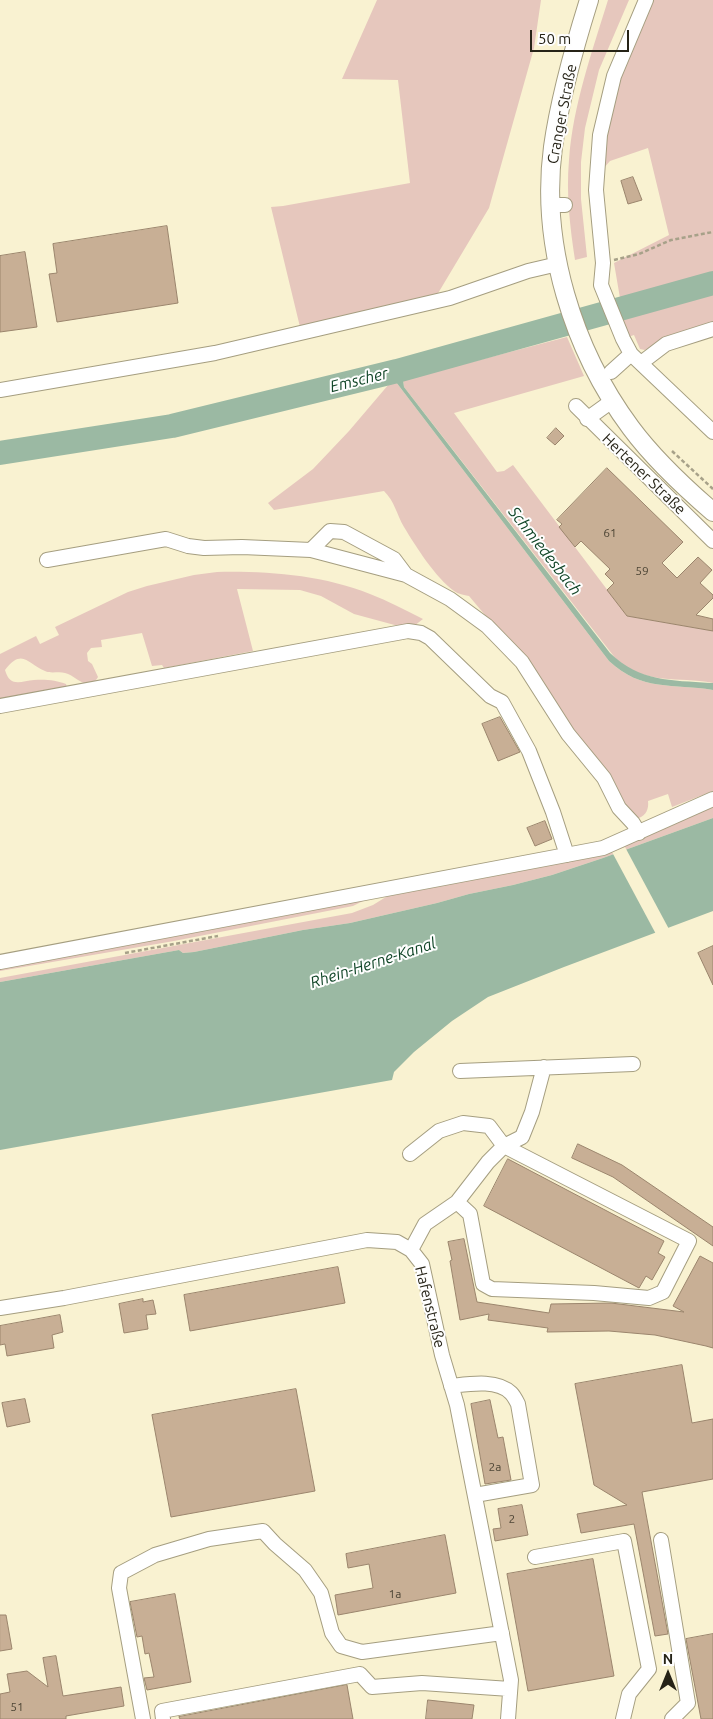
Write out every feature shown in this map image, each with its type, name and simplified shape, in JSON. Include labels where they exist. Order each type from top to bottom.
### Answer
[{"type":"main road","name":"Cranger Straße","points":[[589,0],[564,92],[553,147],[551,176],[558,205],[558,264],[565,296],[586,352],[603,373]]},
{"type":"main road","name":"Hertener Straße","points":[[603,373],[612,401],[647,448],[713,512]]},
{"type":"street","points":[[646,0],[614,76],[600,135],[596,190],[603,263],[601,285],[623,339],[636,359],[713,432]]},
{"type":"street","points":[[0,390],[215,353],[450,298],[528,271],[558,264]]},
{"type":"street","points":[[603,373],[666,344],[713,329]]},
{"type":"street","points":[[587,419],[612,401]]},
{"type":"street","name":"Hertener Straße","points":[[576,406],[587,419],[713,541]]},
{"type":"street","points":[[311,550],[330,531],[344,532],[394,559],[406,576]]},
{"type":"street","points":[[47,560],[166,539],[188,546],[204,548],[242,547],[311,550],[406,576],[450,600],[487,626],[522,662],[568,734],[604,778],[618,808],[640,833]]},
{"type":"street","points":[[0,706],[408,631],[421,633],[430,638],[490,696],[502,702],[529,751],[553,812],[567,855]]},
{"type":"street","points":[[0,962],[603,848],[713,799]]},
{"type":"street","points":[[460,1071],[633,1064]]},
{"type":"street","points":[[411,1250],[425,1224],[457,1202],[488,1162],[504,1146],[522,1136],[532,1112],[544,1067]]},
{"type":"street","points":[[410,1154],[439,1131],[463,1123],[489,1126],[504,1146],[688,1241],[663,1292],[649,1298],[594,1293],[492,1290],[483,1284],[470,1214],[457,1202]]},
{"type":"street","name":"Hafenstraße","points":[[0,1308],[64,1298],[367,1240],[397,1242],[411,1250],[422,1264],[442,1355],[457,1405],[511,1680],[508,1719]]},
{"type":"street","points":[[451,1386],[487,1384],[502,1387],[511,1393],[518,1404],[532,1485],[475,1495]]},
{"type":"street","points":[[143,1719],[119,1588],[121,1573],[155,1555],[209,1539],[263,1531],[305,1570],[321,1593],[332,1633],[341,1646],[362,1652],[502,1633]]},
{"type":"street","points":[[661,1540],[688,1703],[672,1719]]},
{"type":"street","points":[[535,1557],[624,1541],[649,1669],[629,1694],[623,1719]]},
{"type":"street","points":[[163,1719],[162,1710],[360,1674],[372,1687],[422,1683],[510,1688]]},
{"type":"path","points":[[603,263],[639,254],[671,240],[713,232]]},
{"type":"path","points":[[671,450],[713,489]]},
{"type":"shaded area","points":[[377,0],[541,0],[534,48],[489,208],[437,295],[300,327],[271,207],[410,183],[398,80],[342,79]]},
{"type":"shaded area","points":[[608,0],[629,0],[599,70],[585,128],[581,162],[581,199],[587,257],[575,260],[568,198],[571,139],[584,79]]},
{"type":"shaded area","points":[[650,0],[713,0],[713,324],[660,341],[645,350],[640,349],[634,335],[628,337],[626,333],[614,263],[669,235],[648,148],[610,161],[602,170],[604,134],[617,82]]},
{"type":"shaded area","points":[[567,337],[584,376],[454,413],[497,472],[504,471],[513,465],[627,616],[713,631],[713,683],[651,677],[639,673],[616,659],[404,387],[403,380]]},
{"type":"shaded area","points":[[396,382],[609,661],[621,671],[646,682],[713,690],[713,791],[672,807],[668,794],[648,801],[648,807],[644,815],[639,818],[629,814],[523,660],[469,596],[454,591],[427,562],[414,544],[388,495],[384,491],[274,510],[268,503],[313,469],[349,431],[389,384]]},
{"type":"shaded area","points":[[217,572],[256,572],[314,578],[333,582],[377,597],[423,619],[414,626],[402,627],[354,614],[321,596],[300,590],[237,589],[253,651],[164,668],[162,665],[152,666],[142,633],[101,640],[102,647],[91,648],[87,653],[88,661],[92,664],[98,677],[91,684],[87,684],[65,673],[47,672],[25,660],[16,660],[5,670],[7,676],[13,681],[50,680],[66,684],[67,687],[0,703],[0,654],[36,636],[40,644],[59,635],[55,627],[128,592],[194,575]]},
{"type":"shaded area","points":[[713,807],[713,818],[603,858],[552,875],[513,885],[350,923],[303,930],[194,952],[183,953],[179,950],[0,982],[0,978],[352,913],[373,905],[394,892],[583,856],[598,856]]},
{"type":"shaded area","points":[[369,898],[353,906],[174,941],[0,971],[0,966]]},
{"type":"water","points":[[403,380],[404,387],[610,653],[633,670],[669,680],[713,683],[713,690],[646,682],[621,671],[609,661],[396,382]]},
{"type":"water","name":"Rhein-Herne-Kanal","points":[[713,818],[713,911],[488,997],[452,1021],[414,1052],[394,1072],[392,1080],[0,1150],[0,982],[179,950],[183,953],[194,952],[303,930],[350,923],[437,903],[552,875]]},
{"type":"pier","points":[[625,847],[670,931],[657,936],[612,852]]},
{"type":"building","points":[[633,177],[642,200],[628,204],[621,181]]},
{"type":"building","points":[[167,226],[178,303],[57,322],[49,274],[57,273],[53,244]]},
{"type":"building","points":[[25,252],[37,327],[0,332],[0,256]]},
{"type":"building","points":[[556,428],[564,436],[555,445],[547,438]]},
{"type":"building","points":[[607,468],[683,542],[662,563],[677,578],[698,557],[712,570],[700,583],[713,595],[713,598],[696,615],[713,619],[713,631],[627,616],[607,590],[614,583],[605,574],[610,569],[581,541],[575,547],[559,527],[562,524],[557,520]]},
{"type":"building","points":[[500,717],[520,752],[498,761],[482,724]]},
{"type":"building","points":[[545,821],[552,839],[535,846],[527,828]]},
{"type":"building","points":[[713,946],[713,985],[698,953]]},
{"type":"building","points":[[578,1144],[622,1165],[713,1227],[713,1246],[613,1177],[572,1158]]},
{"type":"building","points":[[508,1159],[664,1241],[658,1253],[665,1257],[652,1280],[646,1276],[639,1288],[484,1206]]},
{"type":"building","points":[[464,1239],[477,1302],[549,1313],[551,1304],[611,1303],[684,1312],[673,1306],[700,1256],[713,1263],[713,1348],[655,1335],[609,1331],[547,1332],[548,1328],[488,1320],[489,1314],[460,1320],[448,1242]]},
{"type":"building","points":[[338,1267],[345,1303],[190,1331],[184,1295]]},
{"type":"building","points":[[143,1299],[143,1302],[153,1300],[156,1314],[146,1315],[148,1329],[124,1333],[119,1304]]},
{"type":"building","points":[[60,1315],[63,1332],[52,1335],[54,1348],[7,1356],[5,1344],[0,1345],[0,1326]]},
{"type":"building","points":[[682,1365],[692,1423],[713,1419],[713,1479],[642,1492],[668,1634],[655,1636],[634,1524],[581,1533],[577,1514],[627,1505],[594,1485],[575,1384]]},
{"type":"building","points":[[296,1389],[315,1491],[171,1517],[152,1415]]},
{"type":"building","points":[[25,1399],[30,1422],[7,1427],[2,1403]]},
{"type":"building","points":[[490,1400],[498,1438],[503,1437],[511,1480],[485,1484],[471,1404]]},
{"type":"building","points":[[522,1505],[528,1535],[495,1541],[493,1529],[501,1528],[498,1509]]},
{"type":"building","points":[[445,1535],[456,1593],[338,1615],[335,1595],[373,1588],[369,1564],[348,1568],[346,1554]]},
{"type":"building","points":[[593,1559],[614,1676],[528,1691],[507,1574]]},
{"type":"building","points":[[175,1594],[191,1682],[147,1690],[144,1678],[154,1677],[149,1653],[145,1654],[142,1636],[137,1637],[130,1602]]},
{"type":"building","points":[[0,1615],[6,1615],[12,1649],[0,1651]]},
{"type":"building","points":[[713,1634],[713,1719],[701,1719],[686,1639]]},
{"type":"building","points":[[56,1656],[63,1696],[121,1687],[124,1706],[66,1716],[66,1719],[0,1719],[0,1694],[10,1692],[7,1674],[27,1671],[48,1687],[43,1658]]},
{"type":"building","points":[[347,1685],[353,1719],[180,1719],[179,1717]]},
{"type":"building","points":[[428,1700],[474,1705],[472,1719],[426,1719]]},
{"type":"waterway","name":"Emscher","points":[[0,453],[172,426],[397,371],[713,283]]},
{"type":"waterway","name":"Schmiedesbach","points":[[397,371],[401,384]]}]
